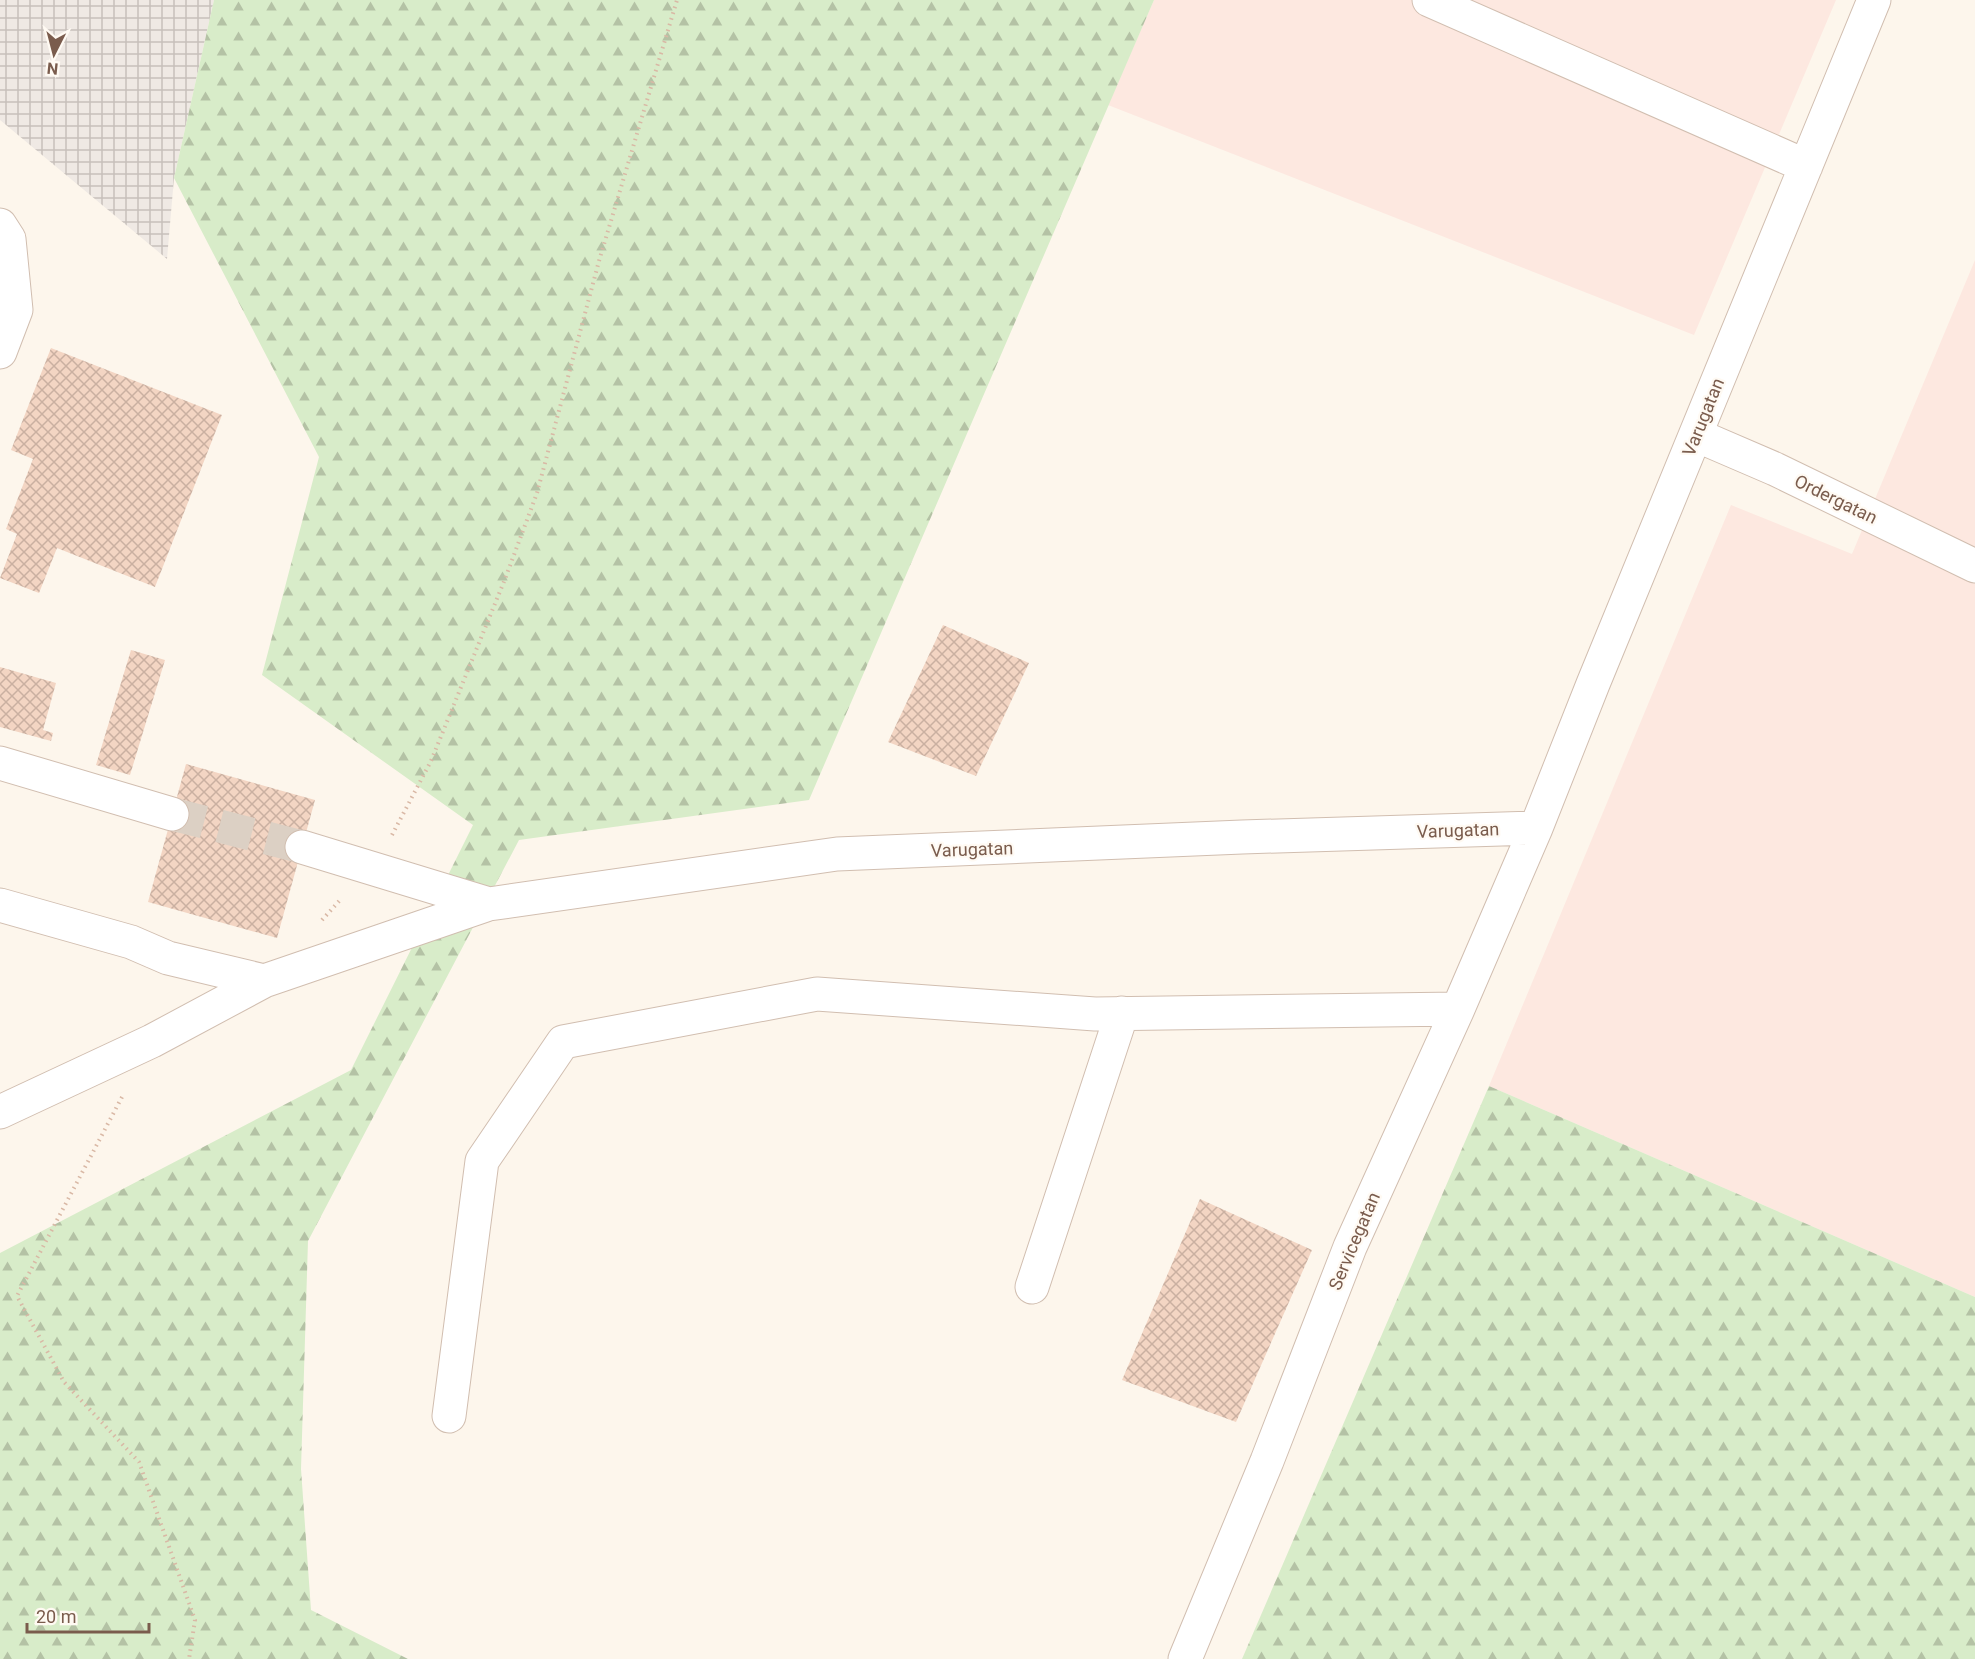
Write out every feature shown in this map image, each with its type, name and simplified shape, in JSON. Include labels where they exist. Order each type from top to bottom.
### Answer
[{"type":"street","points":[[1429,0],[1806,166]]},
{"type":"street","name":"Varugatan","points":[[489,904],[837,854],[1242,837],[1536,828],[1874,0]]},
{"type":"street","points":[[0,225],[9,239],[15,310],[0,352]]},
{"type":"street","name":"Ordergatan","points":[[1696,435],[1775,469],[1975,566]]},
{"type":"street","points":[[0,763],[172,814]]},
{"type":"street","name":"Servicegatan","points":[[1185,1659],[1267,1461],[1350,1247],[1458,1009],[1536,828]]},
{"type":"street","points":[[302,847],[489,904]]},
{"type":"street","points":[[0,1112],[152,1041],[264,981],[489,904]]},
{"type":"street","points":[[0,905],[131,942],[168,958],[264,981]]},
{"type":"street","points":[[449,1416],[482,1161],[563,1042],[817,994],[1095,1014],[1458,1009]]},
{"type":"street","points":[[1032,1287],[1122,1013]]},
{"type":"path","points":[[318,924],[371,867],[400,822],[432,762],[505,579],[537,493],[599,261],[677,0]]},
{"type":"path","points":[[125,1092],[17,1296],[64,1382],[139,1462],[195,1620],[189,1659]]},
{"type":"shaded area","points":[[0,0],[214,0],[174,178],[167,259],[0,120]]},
{"type":"shaded area","points":[[1154,0],[1836,0],[1694,335],[1108,105]]},
{"type":"shaded area","points":[[1975,260],[1975,1297],[1489,1086],[1731,505],[1852,554]]},
{"type":"green space","points":[[214,0],[1154,0],[809,800],[519,840],[308,1241],[301,1469],[311,1610],[408,1659],[0,1659],[0,1253],[351,1070],[473,825],[262,675],[319,457],[174,178]]},
{"type":"green space","points":[[1489,1086],[1975,1297],[1975,1659],[1242,1659]]},
{"type":"building","points":[[51,348],[222,415],[155,587],[57,548],[39,593],[0,578],[17,534],[6,529],[33,459],[11,450]]},
{"type":"building","points":[[943,625],[1029,663],[976,776],[888,742]]},
{"type":"building","points":[[131,650],[165,660],[130,775],[96,765]]},
{"type":"building","points":[[0,667],[56,683],[43,730],[53,733],[51,741],[0,727]]},
{"type":"building","points":[[186,764],[315,800],[277,938],[148,902]]},
{"type":"building","points":[[1200,1199],[1312,1250],[1236,1422],[1122,1380]]},
{"type":"tunnel","points":[[172,814],[302,847]]}]
